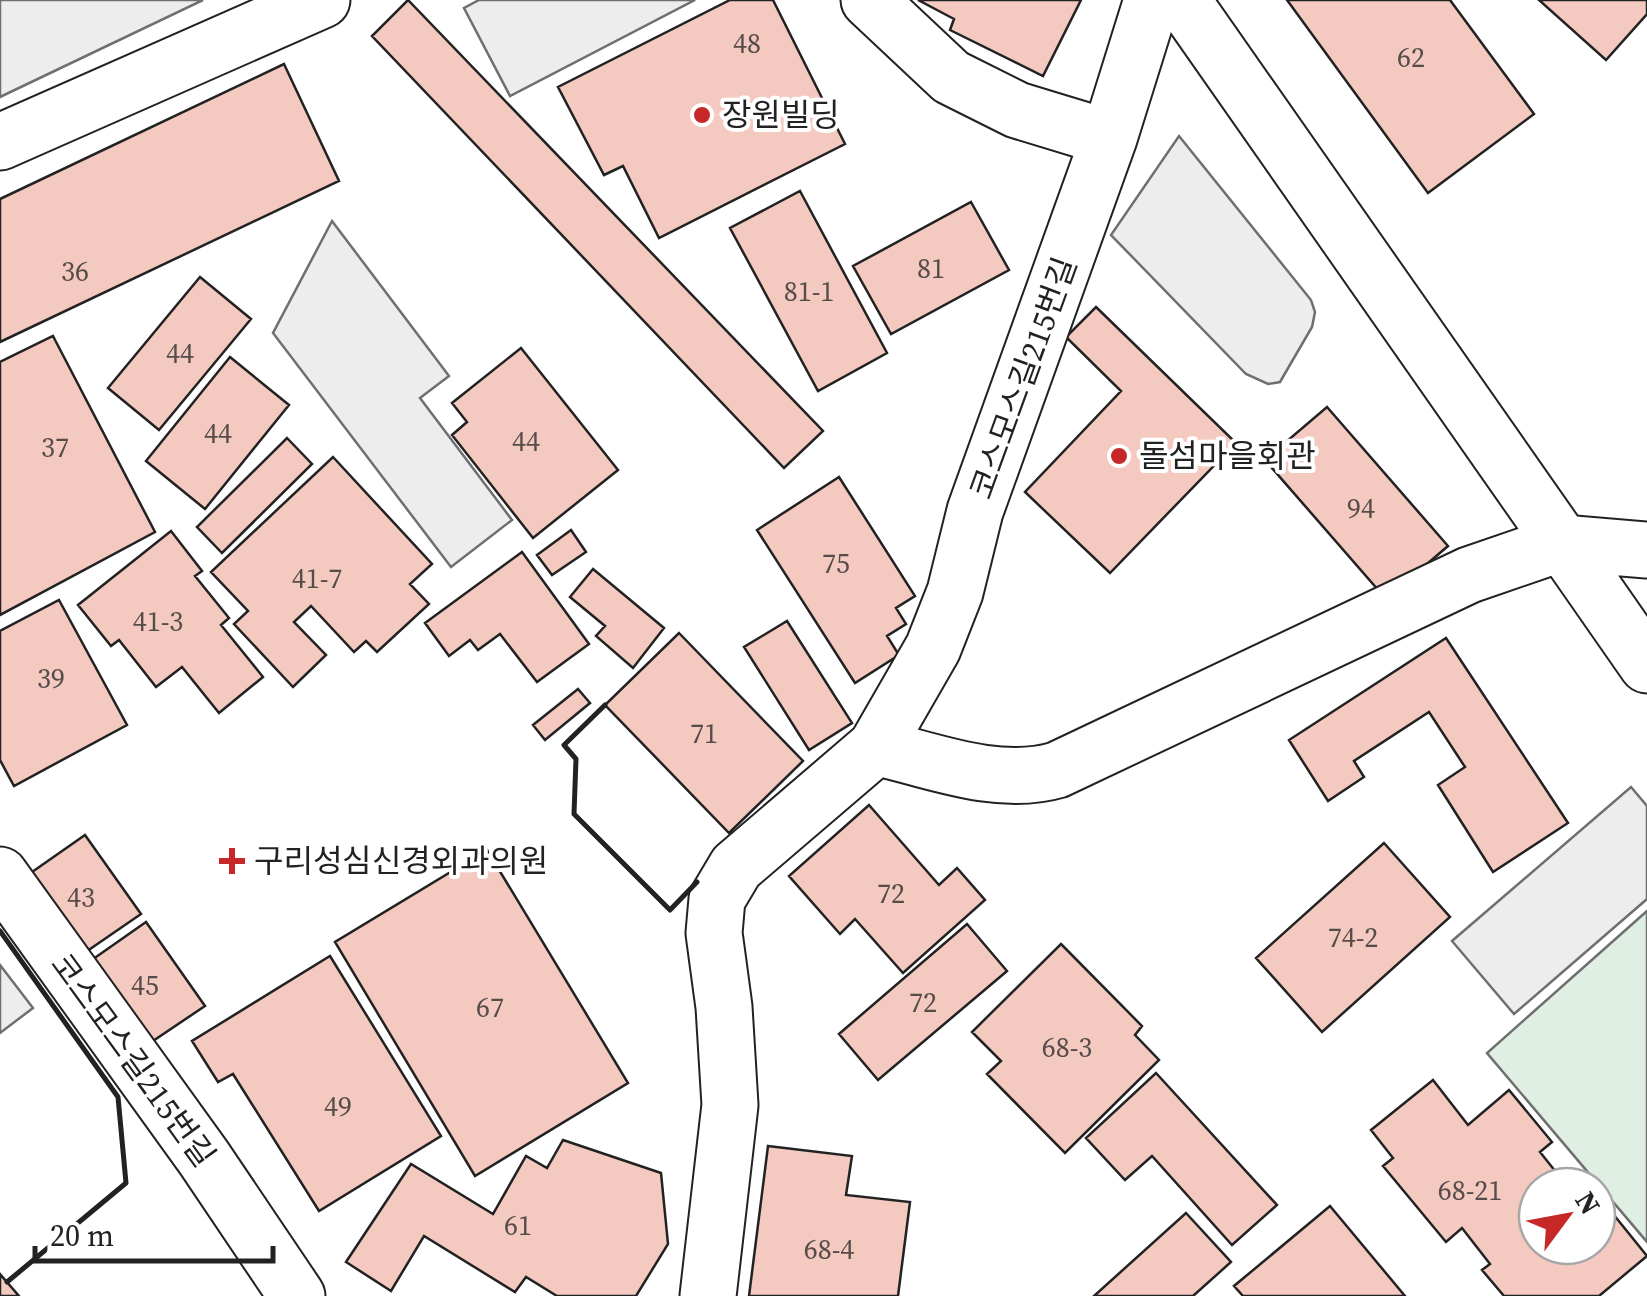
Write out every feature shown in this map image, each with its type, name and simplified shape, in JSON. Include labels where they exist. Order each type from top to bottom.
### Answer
[{"type":"street","points":[[0,142],[322,0]]},
{"type":"street","points":[[869,0],[952,77],[1017,110],[1109,138]]},
{"type":"street","name":"코스모스길215번길","points":[[708,1296],[730,1105],[724,1006],[714,933],[717,899],[736,867],[876,747],[934,648],[955,592],[975,511],[1109,138],[1152,0]]},
{"type":"street","points":[[1182,0],[1647,665]]},
{"type":"street","points":[[876,747],[1000,775],[1034,777],[1468,574],[1562,543],[1647,550]]},
{"type":"street","name":"코스모스길215번길","points":[[0,875],[204,1158],[297,1296]]},
{"type":"green space","points":[[1647,911],[1647,1242],[1617,1207],[1617,1166],[1583,1166],[1487,1053]]},
{"type":"shaded area","points":[[0,0],[203,0],[0,97]]},
{"type":"shaded area","points":[[479,0],[695,0],[510,96],[464,8]]},
{"type":"shaded area","points":[[1179,136],[1311,300],[1315,312],[1312,327],[1280,382],[1268,384],[1246,374],[1111,235]]},
{"type":"shaded area","points":[[332,221],[449,376],[420,398],[512,520],[451,567],[273,333]]},
{"type":"shaded area","points":[[1631,787],[1647,806],[1647,899],[1514,1014],[1452,941]]},
{"type":"shaded area","points":[[0,965],[33,1008],[0,1033]]},
{"type":"building","points":[[408,0],[823,431],[784,468],[372,36]]},
{"type":"building","name":"장원빌딩","points":[[730,0],[773,0],[845,144],[659,238],[623,166],[604,175],[558,87]]},
{"type":"building","points":[[918,0],[1081,0],[1043,76],[950,30],[954,19]]},
{"type":"building","points":[[1287,0],[1450,0],[1534,114],[1428,193]]},
{"type":"building","points":[[1539,0],[1647,0],[1647,14],[1606,60]]},
{"type":"building","points":[[284,64],[339,181],[0,342],[0,199]]},
{"type":"building","points":[[800,191],[887,353],[818,391],[730,228]]},
{"type":"building","points":[[971,202],[1009,270],[891,334],[853,266]]},
{"type":"building","points":[[200,277],[251,319],[159,430],[108,388]]},
{"type":"building","points":[[1096,307],[1236,443],[1110,573],[1025,492],[1121,391],[1066,337]]},
{"type":"building","points":[[53,336],[155,532],[0,615],[0,362]]},
{"type":"building","points":[[521,348],[618,470],[533,538],[452,435],[467,422],[452,403]]},
{"type":"building","points":[[230,357],[289,405],[205,509],[146,461]]},
{"type":"building","points":[[1327,407],[1448,546],[1386,599],[1265,460]]},
{"type":"building","points":[[287,438],[312,464],[222,553],[197,527]]},
{"type":"building","points":[[333,457],[432,564],[410,584],[429,604],[377,652],[366,641],[354,652],[311,606],[294,622],[326,655],[293,687],[234,624],[248,611],[211,572]]},
{"type":"building","points":[[839,477],[915,596],[896,608],[906,624],[887,636],[899,655],[855,683],[757,530]]},
{"type":"building","points":[[571,530],[586,552],[552,575],[537,555]]},
{"type":"building","points":[[171,531],[202,571],[195,576],[229,618],[221,625],[263,677],[219,713],[182,667],[156,687],[119,640],[111,646],[78,605]]},
{"type":"building","points":[[522,552],[589,644],[537,682],[500,634],[478,650],[470,640],[449,656],[425,623]]},
{"type":"building","points":[[593,569],[664,628],[633,668],[596,636],[605,626],[570,597]]},
{"type":"building","points":[[59,600],[127,725],[14,786],[0,760],[0,631]]},
{"type":"building","points":[[787,621],[852,723],[809,750],[744,647]]},
{"type":"building","points":[[679,633],[803,761],[729,833],[605,705]]},
{"type":"building","points":[[1446,638],[1568,823],[1493,872],[1438,785],[1465,767],[1429,712],[1354,761],[1364,777],[1328,801],[1289,740]]},
{"type":"building","points":[[578,689],[590,703],[545,740],[533,725]]},
{"type":"building","points":[[869,805],[939,885],[957,868],[985,900],[903,973],[855,919],[840,934],[789,876]]},
{"type":"building","points":[[85,835],[141,914],[77,958],[22,879]]},
{"type":"building","points":[[1384,843],[1450,917],[1322,1032],[1256,958]]},
{"type":"building","points":[[487,850],[628,1083],[475,1176],[335,942]]},
{"type":"building","points":[[146,922],[205,1006],[144,1047],[86,964]]},
{"type":"building","points":[[967,924],[1007,971],[878,1080],[839,1034]]},
{"type":"building","points":[[1061,944],[1142,1026],[1135,1035],[1159,1060],[1065,1153],[987,1074],[1001,1061],[972,1032]]},
{"type":"building","points":[[330,956],[441,1136],[319,1211],[233,1074],[218,1082],[192,1041]]},
{"type":"building","points":[[1156,1073],[1277,1205],[1232,1245],[1152,1156],[1125,1180],[1086,1138]]},
{"type":"building","points":[[1433,1080],[1468,1125],[1509,1090],[1552,1142],[1540,1152],[1551,1166],[1517,1166],[1517,1266],[1617,1266],[1617,1219],[1647,1256],[1599,1296],[1504,1296],[1482,1270],[1490,1264],[1462,1228],[1446,1242],[1383,1166],[1393,1158],[1371,1130]]},
{"type":"building","points":[[563,1140],[661,1173],[668,1244],[636,1296],[557,1296],[526,1277],[515,1292],[424,1236],[391,1291],[346,1262],[411,1164],[493,1214],[526,1156],[547,1168]]},
{"type":"building","points":[[768,1146],[852,1156],[846,1195],[910,1202],[898,1296],[749,1296]]},
{"type":"building","points":[[1330,1206],[1405,1296],[1243,1296],[1234,1286]]},
{"type":"building","points":[[1186,1213],[1231,1262],[1193,1296],[1094,1296]]},
{"type":"building","points":[[0,1274],[19,1296],[0,1296]]},
{"type":"wall","points":[[605,705],[564,745],[576,759],[574,814],[670,910],[697,882]]},
{"type":"wall","points":[[0,931],[118,1097],[126,1183],[7,1282]]},
{"type":"place","name":"장원빌딩","points":[[702,115]]},
{"type":"place","name":"돌섬마을회관","points":[[1119,456]]},
{"type":"place","name":"구리성심신경외과의원","points":[[232,861]]}]
